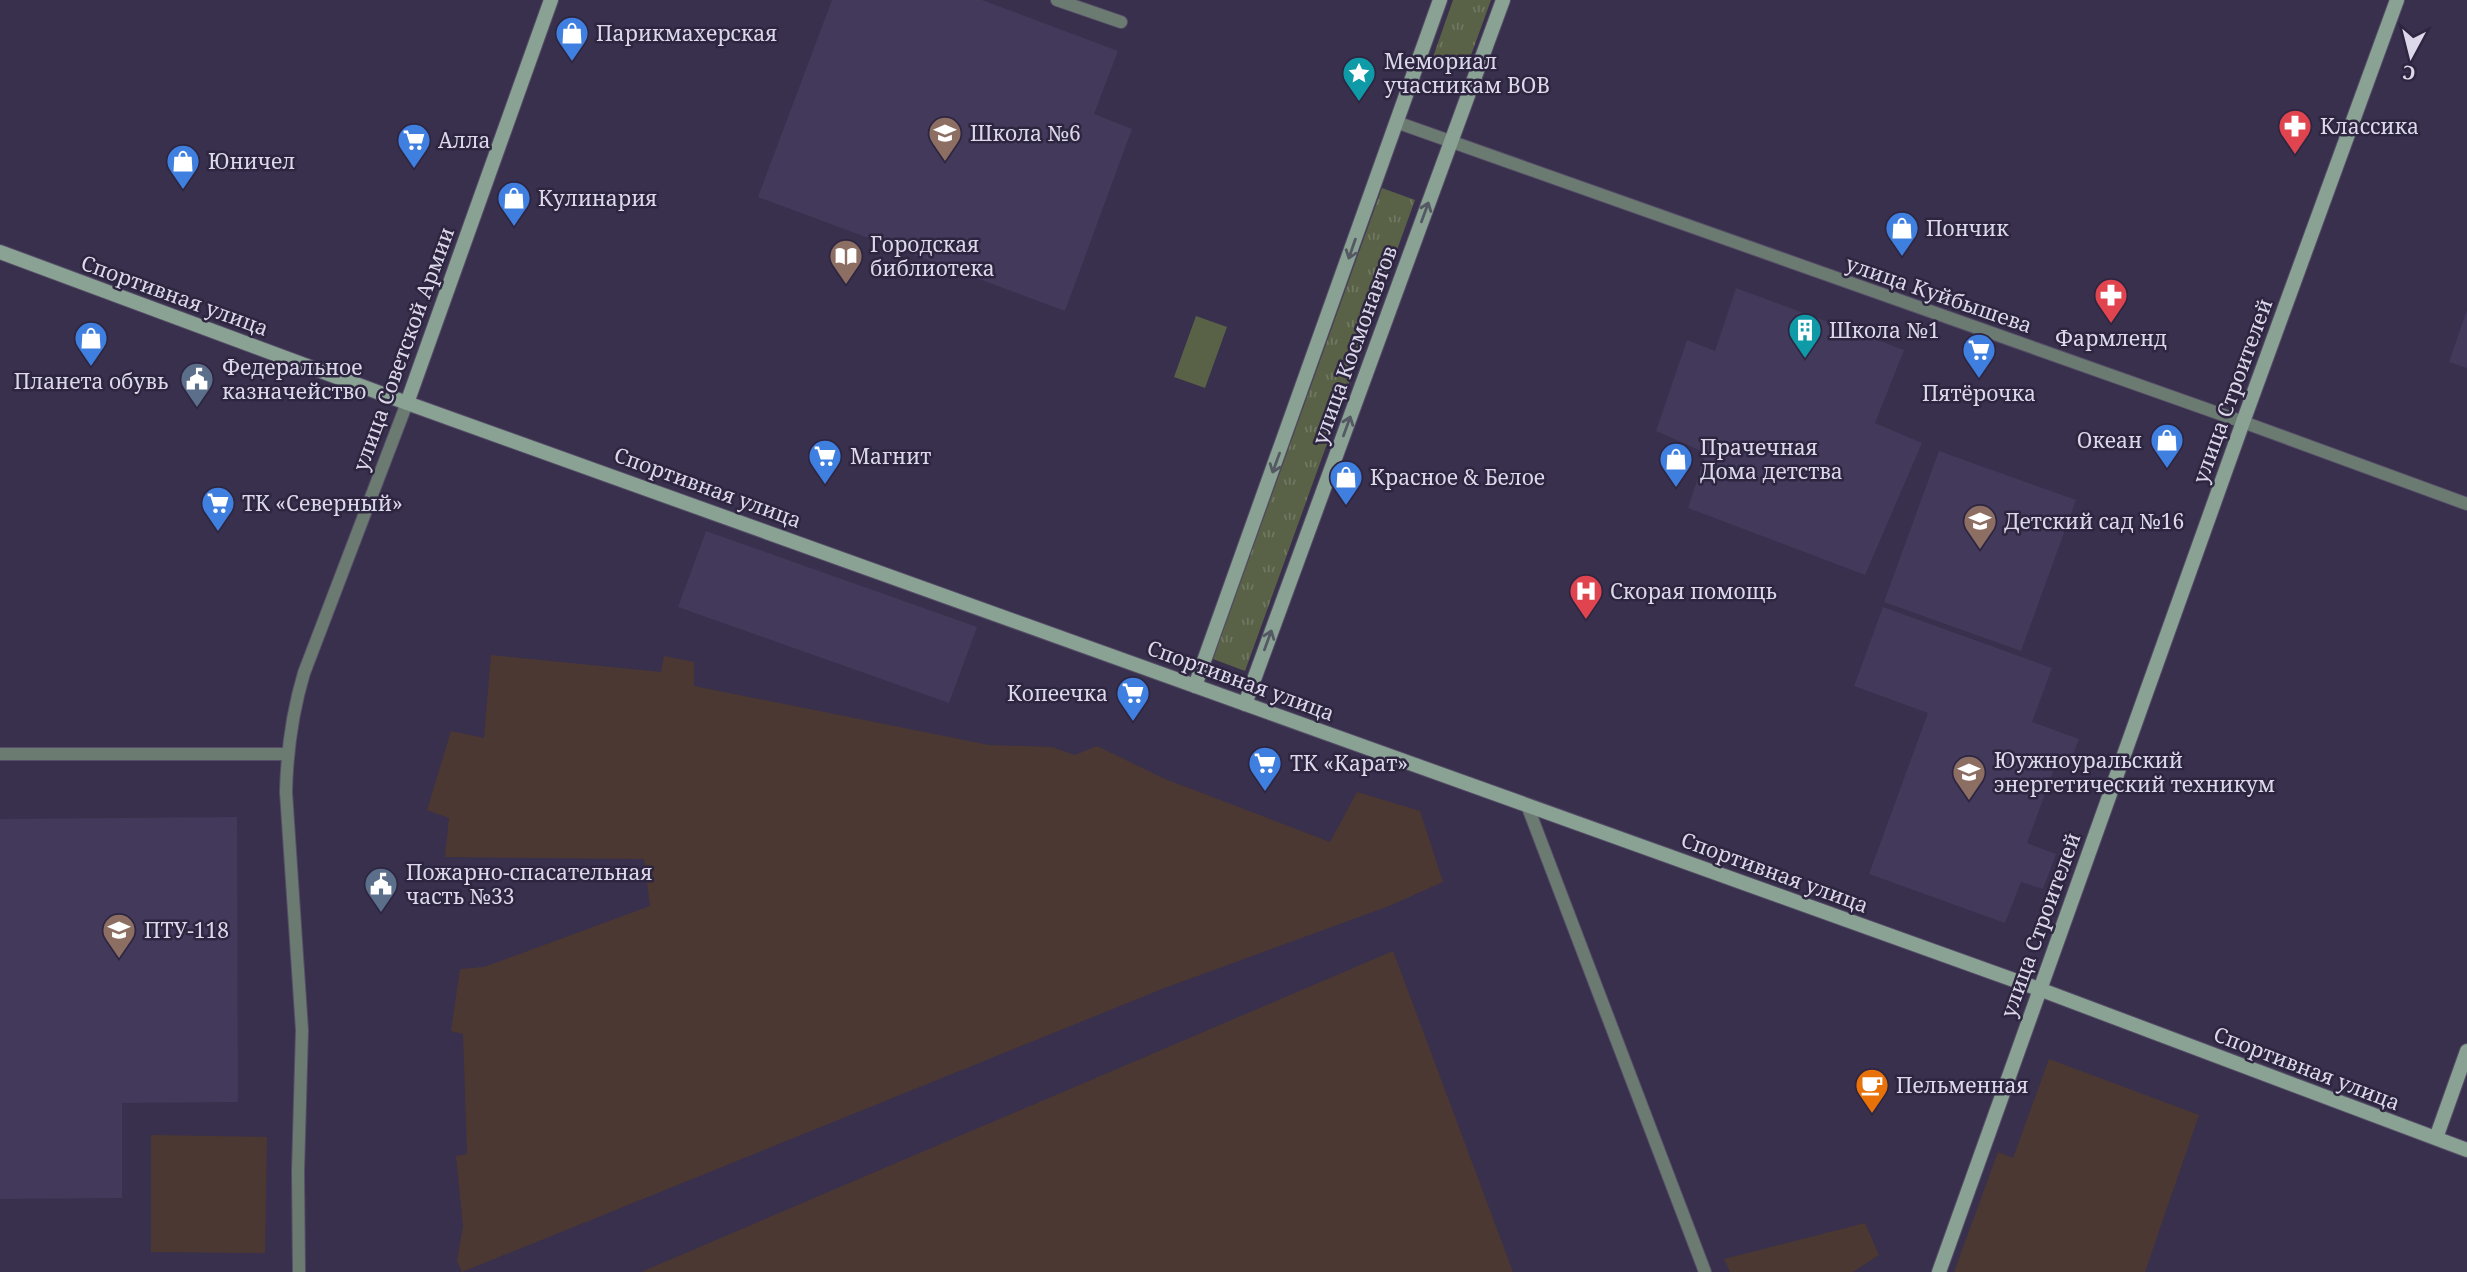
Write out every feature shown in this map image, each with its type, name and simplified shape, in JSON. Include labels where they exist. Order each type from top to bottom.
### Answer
[{"type":"street","name":"улица Советской Армии","points":[[299,1272],[298,1171],[302,1030],[286,792],[287,754],[293,710],[304,673],[407,403],[551,0]]},
{"type":"street","points":[[1057,0],[1121,22]]},
{"type":"street","name":"улица Космонавтов","points":[[1195,686],[1440,0]]},
{"type":"street","name":"улица Космонавтов","points":[[1245,704],[1503,0]]},
{"type":"street","name":"улица Строителей","points":[[1939,1272],[2397,0]]},
{"type":"street","name":"улица Куйбышева","points":[[1396,122],[2467,504]]},
{"type":"street","name":"Спортивная улица","points":[[0,252],[407,403],[2039,989],[2467,1150]]},
{"type":"street","points":[[0,754],[287,754]]},
{"type":"street","points":[[1527,805],[1705,1272]]},
{"type":"street","points":[[2436,1139],[2467,1051]]},
{"type":"shaded area","name":"Школа №6","points":[[832,0],[982,0],[1118,51],[1094,114],[1132,129],[1065,311],[758,197]]},
{"type":"shaded area","points":[[1736,288],[1904,350],[1875,423],[1922,443],[1865,575],[1688,508],[1706,453],[1656,431],[1687,340],[1715,351]]},
{"type":"shaded area","points":[[2467,310],[2467,368],[2449,362]]},
{"type":"shaded area","name":"Детский сад №16","points":[[1939,451],[2076,500],[2021,651],[1884,602]]},
{"type":"shaded area","points":[[706,531],[977,627],[949,703],[678,607]]},
{"type":"shaded area","name":"Юужноуральский энергетический техникум","points":[[1883,607],[2052,668],[2032,722],[2079,739],[2071,760],[2059,756],[2027,843],[2056,854],[2043,889],[2021,882],[2005,923],[1869,874],[1928,713],[1854,686]]},
{"type":"shaded area","points":[[491,655],[661,672],[664,656],[694,662],[694,686],[989,745],[1052,747],[1075,755],[1097,746],[1165,779],[1330,842],[1357,792],[1420,811],[1443,882],[1389,906],[1162,989],[462,1272],[457,1261],[463,1226],[456,1156],[467,1154],[463,1034],[451,1031],[460,969],[484,967],[650,906],[644,859],[445,857],[449,818],[427,810],[451,731],[484,738]]},
{"type":"shaded area","name":"ПТУ-118","points":[[237,817],[238,1102],[122,1103],[122,1198],[0,1199],[0,819]]},
{"type":"shaded area","points":[[1393,951],[1513,1272],[641,1272]]},
{"type":"shaded area","points":[[2049,1059],[2199,1115],[2145,1272],[1954,1272],[1998,1152],[2013,1158]]},
{"type":"shaded area","points":[[151,1135],[267,1137],[265,1253],[151,1252]]},
{"type":"shaded area","points":[[1865,1223],[1879,1255],[1853,1272],[1730,1272],[1724,1259]]},
{"type":"green space","points":[[1453,0],[1491,0],[1466,69],[1433,57]]},
{"type":"green space","points":[[1382,188],[1415,200],[1245,671],[1213,659]]},
{"type":"green space","points":[[1196,316],[1227,327],[1205,388],[1174,377]]},
{"type":"place","name":"Парикмахерская","points":[[572,63]]},
{"type":"place","name":"Мемориал учасникам ВОВ","points":[[1359,103]]},
{"type":"place","name":"Классика","points":[[2295,156]]},
{"type":"place","name":"Школа №6","points":[[945,163]]},
{"type":"place","name":"Алла","points":[[414,170]]},
{"type":"place","name":"Юничел","points":[[183,191]]},
{"type":"place","name":"Кулинария","points":[[514,228]]},
{"type":"place","name":"Пончик","points":[[1902,258]]},
{"type":"place","name":"Городская библиотека","points":[[846,286]]},
{"type":"place","name":"Фармленд","points":[[2111,325]]},
{"type":"place","name":"Школа №1","points":[[1805,360]]},
{"type":"place","name":"Планета обувь","points":[[91,368]]},
{"type":"place","name":"Пятёрочка","points":[[1979,380]]},
{"type":"place","name":"Федеральное казначейство","points":[[197,409]]},
{"type":"place","name":"Океан","points":[[2167,470]]},
{"type":"place","name":"Магнит","points":[[825,486]]},
{"type":"place","name":"Прачечная Дома детства","points":[[1676,489]]},
{"type":"place","name":"Красное & Белое","points":[[1346,507]]},
{"type":"place","name":"ТК «Северный»","points":[[218,533]]},
{"type":"place","name":"Детский сад №16","points":[[1980,551]]},
{"type":"place","name":"Скорая помощь","points":[[1586,621]]},
{"type":"place","name":"Копеечка","points":[[1133,723]]},
{"type":"place","name":"ТК «Карат»","points":[[1265,793]]},
{"type":"place","name":"Юужноуральский энергетический техникум","points":[[1969,802]]},
{"type":"place","name":"Пожарно-спасательная часть №33","points":[[381,914]]},
{"type":"place","name":"ПТУ-118","points":[[119,960]]},
{"type":"place","name":"Пельменная","points":[[1872,1115]]}]
